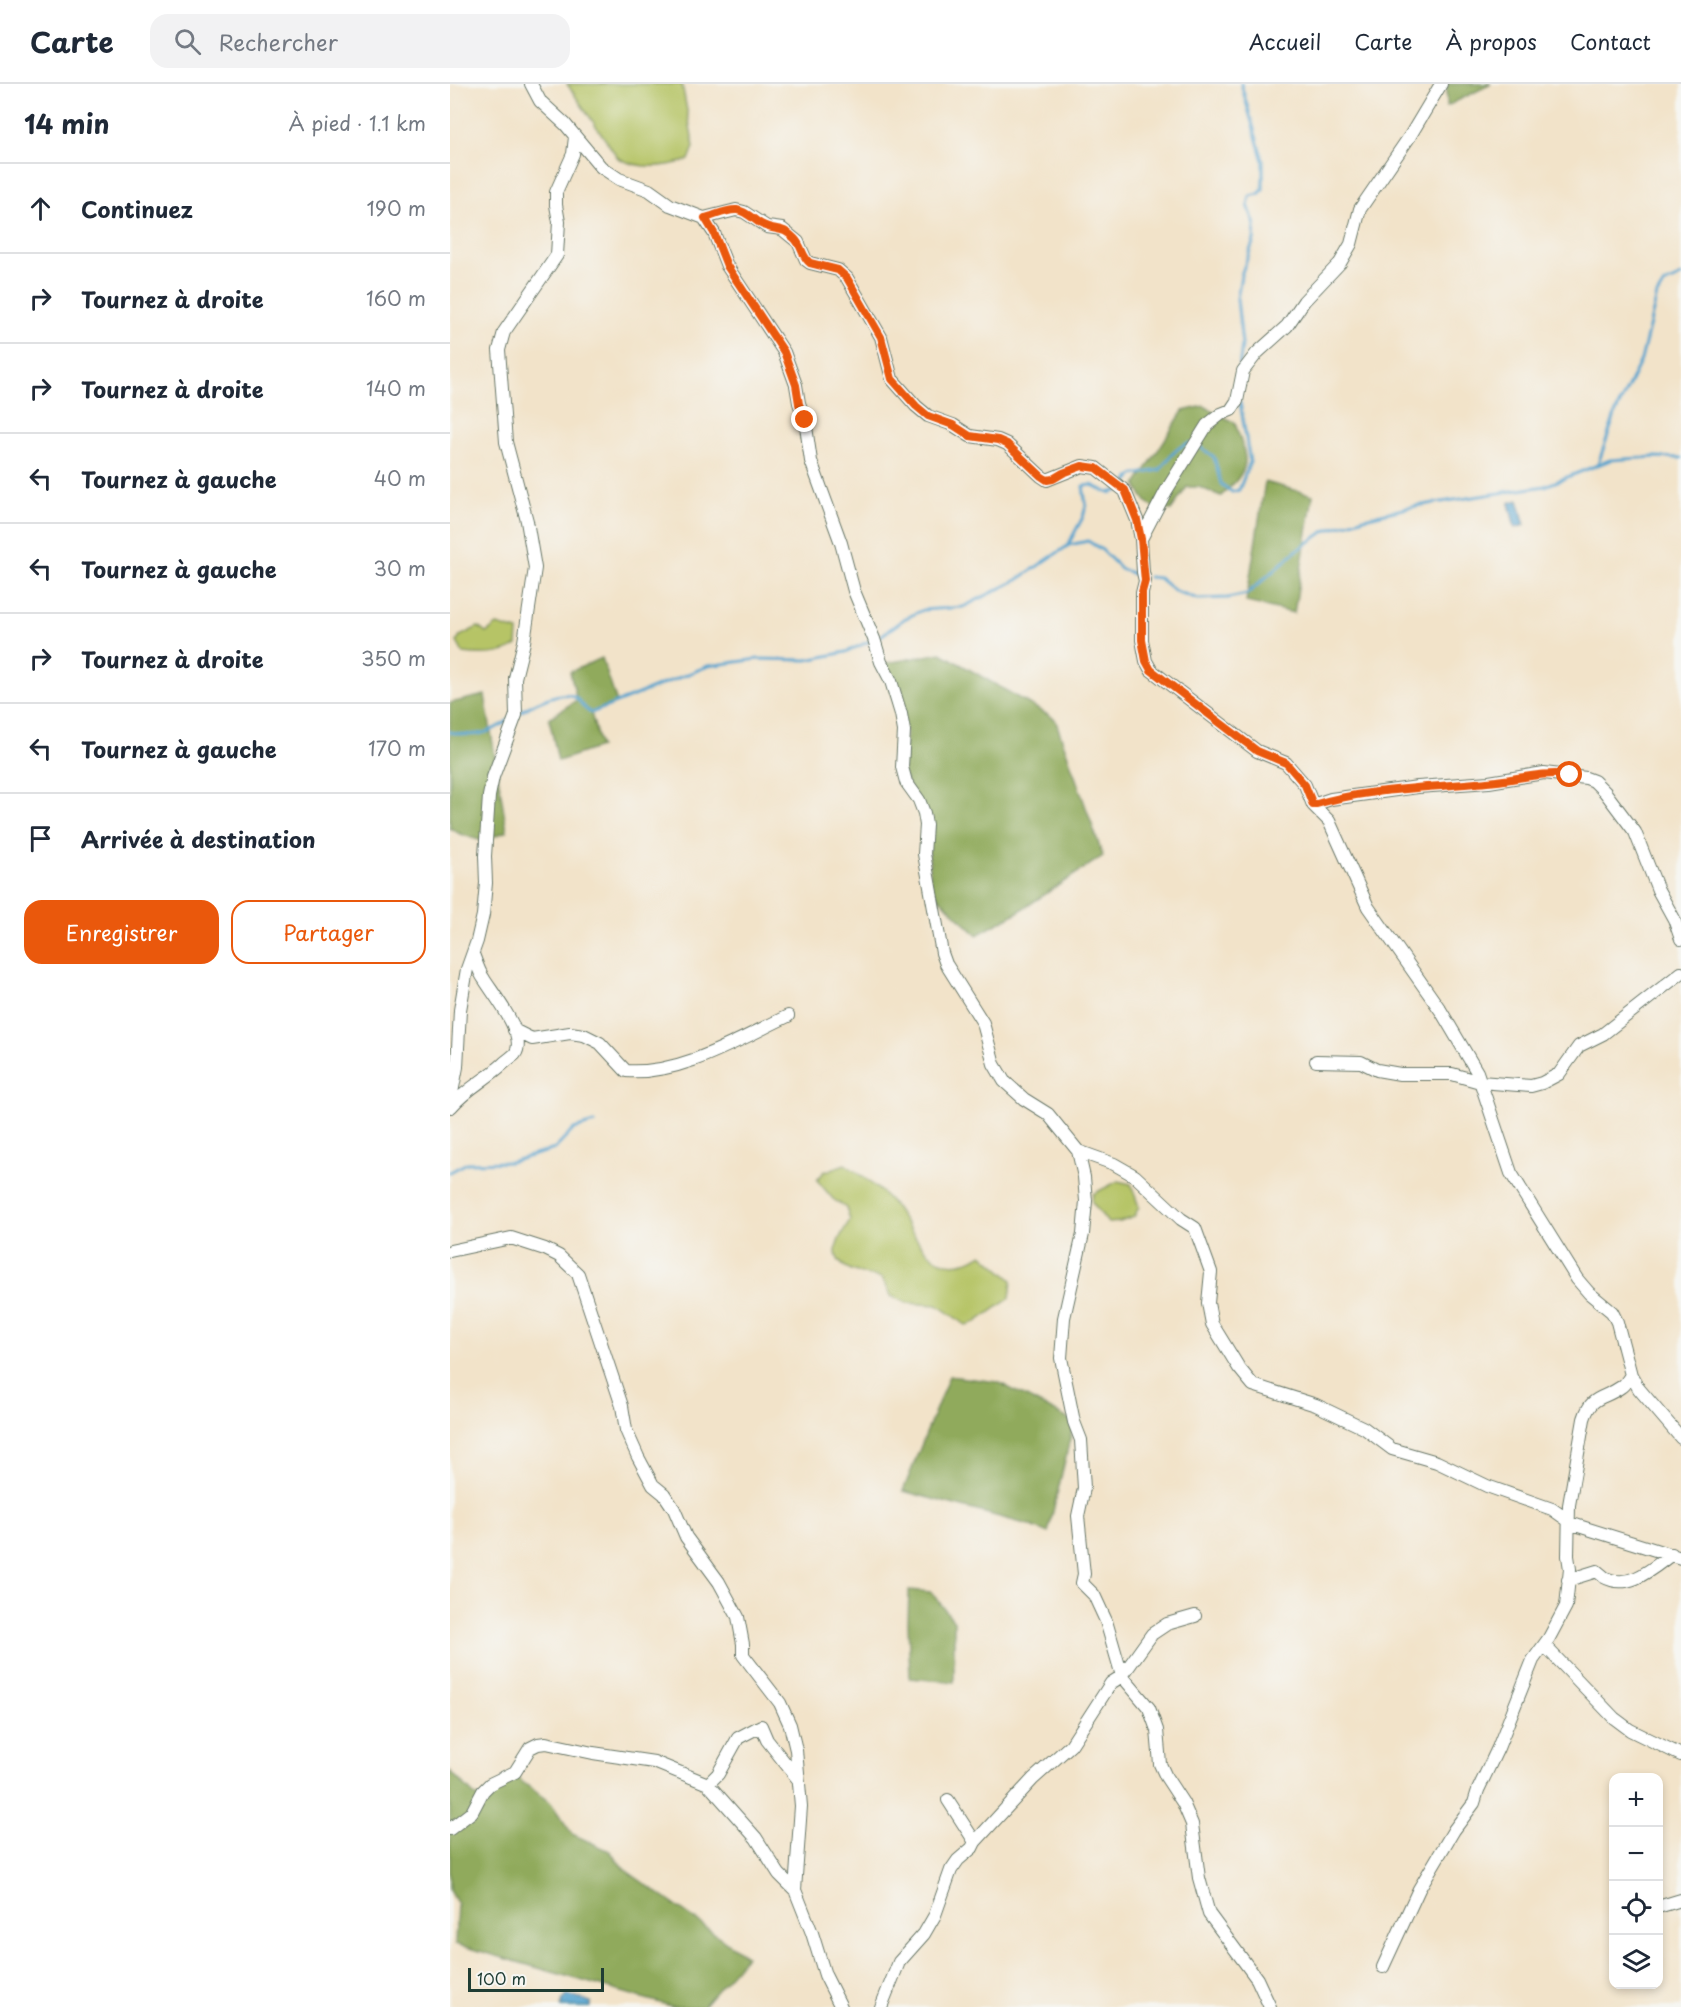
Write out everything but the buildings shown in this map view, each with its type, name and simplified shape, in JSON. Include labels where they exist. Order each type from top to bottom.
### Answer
[{"type":"street","points":[[531,84],[540,101],[565,124],[601,167],[619,179],[649,190],[670,205],[705,218],[736,210],[744,212],[767,227],[782,229],[790,234],[798,242],[806,260],[810,263],[838,270],[847,278],[881,337],[892,379],[928,416],[953,425],[970,436],[998,440],[1007,444],[1047,480],[1082,466],[1096,468],[1125,490],[1137,520],[1141,539],[1145,581],[1142,592],[1142,640],[1146,661],[1151,670],[1257,751],[1286,763],[1305,785],[1313,805],[1329,821],[1368,907],[1441,1011],[1477,1072],[1511,1173],[1577,1279],[1589,1293],[1612,1312],[1617,1322],[1630,1375],[1639,1389],[1681,1438]]},
{"type":"street","points":[[1141,539],[1166,491],[1207,425],[1221,414],[1231,410],[1237,401],[1243,371],[1257,353],[1287,326],[1304,301],[1340,263],[1351,244],[1360,209],[1410,136],[1441,84]]},
{"type":"street","points":[[450,1103],[457,1067],[460,1010],[467,969],[483,915],[486,884],[484,856],[489,796],[493,777],[516,715],[515,678],[524,642],[535,568],[527,521],[506,442],[499,350],[504,332],[557,255],[559,222],[556,192],[573,154],[575,137]]},
{"type":"street","points":[[705,218],[714,233],[727,266],[784,352],[796,385],[799,404],[805,420],[811,461],[841,543],[854,591],[881,662],[891,681],[901,714],[904,731],[902,768],[906,782],[919,800],[924,813],[926,825],[924,854],[946,964],[983,1023],[994,1064],[1004,1081],[1024,1099],[1048,1114],[1078,1151],[1084,1177],[1086,1201],[1083,1234],[1064,1318],[1061,1358],[1074,1422],[1081,1440],[1084,1488],[1078,1516],[1084,1574],[1082,1583],[1094,1595],[1106,1621],[1122,1677],[1149,1708],[1157,1730],[1160,1764],[1183,1803],[1192,1824],[1199,1878],[1209,1914],[1257,1980],[1270,2007]]},
{"type":"street","points":[[1313,805],[1331,800],[1418,788],[1488,782],[1544,773],[1586,778],[1594,781],[1605,792],[1635,832],[1681,939]]},
{"type":"street","points":[[450,1108],[462,1094],[514,1054],[517,1047],[514,1030],[504,1008],[482,977],[473,954]]},
{"type":"street","points":[[1316,1061],[1361,1062],[1377,1070],[1400,1074],[1452,1074],[1480,1082],[1530,1086],[1547,1081],[1559,1074],[1579,1046],[1603,1034],[1681,973]]},
{"type":"street","points":[[514,1030],[532,1039],[570,1033],[584,1035],[600,1043],[626,1071],[641,1072],[677,1065],[707,1054],[788,1016]]},
{"type":"street","points":[[1078,1151],[1114,1164],[1135,1176],[1181,1219],[1195,1228],[1212,1272],[1209,1303],[1212,1324],[1239,1368],[1253,1385],[1316,1405],[1364,1428],[1392,1449],[1437,1462],[1487,1486],[1552,1509],[1569,1522],[1676,1556]]},
{"type":"street","points":[[450,1251],[511,1238],[559,1256],[578,1274],[622,1406],[626,1430],[638,1457],[653,1485],[664,1494],[674,1509],[686,1537],[719,1582],[738,1617],[743,1655],[780,1703],[790,1725],[796,1750],[801,1806],[795,1890]]},
{"type":"street","points":[[1383,1967],[1419,1889],[1454,1830],[1474,1803],[1533,1660],[1566,1606],[1570,1569],[1569,1522],[1587,1410],[1594,1400],[1622,1387],[1630,1375]]},
{"type":"street","points":[[1568,1580],[1596,1571],[1612,1579],[1632,1580],[1676,1556]]},
{"type":"street","points":[[881,2007],[899,1962],[924,1934],[935,1915],[951,1870],[958,1860],[972,1848],[1033,1779],[1071,1745],[1111,1683],[1122,1677],[1152,1634],[1167,1624],[1195,1616]]},
{"type":"street","points":[[1544,1645],[1614,1718],[1630,1730],[1681,1755]]},
{"type":"street","points":[[708,1784],[718,1774],[738,1738],[761,1726],[767,1740],[798,1778]]},
{"type":"street","points":[[450,1830],[472,1812],[483,1791],[490,1784],[511,1775],[519,1768],[530,1748],[538,1744],[546,1743],[603,1755],[654,1762],[708,1784],[756,1838],[778,1874],[795,1890],[825,1975],[841,2007]]},
{"type":"street","points":[[948,1800],[975,1842]]},
{"type":"street","points":[[1663,1906],[1681,1900]]},
{"type":"green space","points":[[567,84],[682,84],[694,147],[689,160],[644,166],[618,158]]},
{"type":"green space","points":[[1447,84],[1491,84],[1447,106]]},
{"type":"green space","points":[[1204,406],[1235,423],[1245,456],[1245,463],[1239,478],[1221,496],[1199,487],[1187,487],[1171,510],[1153,507],[1145,500],[1136,485],[1183,411]]},
{"type":"green space","points":[[1265,482],[1313,495],[1294,613],[1246,602]]},
{"type":"green space","points":[[497,625],[518,631],[517,645],[498,653],[463,653],[457,642],[460,636],[478,627],[486,633]]},
{"type":"green space","points":[[941,653],[1055,719],[1103,856],[1018,912],[977,935],[931,890],[927,819],[903,774],[906,730],[881,664]]},
{"type":"green space","points":[[602,658],[617,703],[591,713],[600,747],[558,761],[549,718],[577,700],[570,672]]},
{"type":"green space","points":[[485,695],[507,831],[482,841],[450,828],[450,703]]},
{"type":"green space","points":[[845,1164],[886,1197],[921,1245],[940,1261],[952,1264],[965,1262],[982,1254],[1012,1280],[1010,1298],[976,1322],[966,1325],[937,1305],[907,1303],[891,1296],[882,1278],[857,1272],[842,1265],[836,1251],[839,1239],[850,1220],[846,1208],[833,1199],[817,1180],[824,1172]]},
{"type":"green space","points":[[1118,1181],[1131,1184],[1139,1207],[1134,1217],[1108,1223],[1092,1202],[1093,1194]]},
{"type":"green space","points":[[949,1376],[998,1382],[1074,1422],[1048,1533],[1029,1525],[903,1491]]},
{"type":"green space","points":[[909,1590],[931,1592],[954,1621],[954,1682],[910,1678]]},
{"type":"green space","points":[[450,1771],[474,1795],[484,1800],[514,1776],[551,1803],[572,1834],[610,1851],[624,1869],[746,1956],[702,2007],[674,2007],[455,1944],[457,1903],[450,1890]]},
{"type":"water","points":[[1518,500],[1525,525],[1515,528],[1509,503]]},
{"type":"water","points":[[568,1995],[591,2002],[590,2007],[561,2007],[562,2001]]},
{"type":"waterway","points":[[1239,369],[1242,344],[1237,299],[1241,275],[1254,240],[1255,225],[1248,205],[1250,196],[1259,194],[1263,189],[1263,161],[1241,84]]},
{"type":"waterway","points":[[1598,464],[1616,412],[1641,360],[1657,295],[1664,284],[1681,276]]},
{"type":"waterway","points":[[1199,446],[1214,457],[1221,484],[1232,492],[1239,490],[1250,462],[1240,402]]},
{"type":"waterway","points":[[1124,485],[1133,475],[1160,470],[1176,450],[1190,443]]},
{"type":"waterway","points":[[1149,577],[1159,578],[1175,591],[1198,599],[1228,598],[1247,594],[1296,551],[1325,531],[1364,518],[1416,506],[1545,486],[1610,460],[1681,458]]},
{"type":"waterway","points":[[1069,543],[1083,517],[1086,506],[1083,486],[1092,485],[1109,493],[1120,490]]},
{"type":"waterway","points":[[878,638],[904,619],[923,610],[963,607],[1017,580],[1069,545],[1088,541],[1102,550],[1121,569],[1139,576]]},
{"type":"waterway","points":[[519,713],[545,699],[561,695],[573,696],[591,713],[708,666],[758,659],[807,660],[846,652],[872,640]]},
{"type":"waterway","points":[[450,732],[467,735],[481,734],[509,720]]},
{"type":"waterway","points":[[450,1172],[467,1163],[510,1162],[555,1149],[574,1129],[594,1123]]},
{"type":"route","points":[[805,420],[784,352],[727,266],[714,233],[705,218],[736,210],[744,212],[767,227],[782,229],[790,234],[798,242],[806,260],[810,263],[838,270],[847,278],[857,293],[881,337],[892,379],[928,416],[953,425],[970,436],[998,440],[1007,444],[1047,480],[1082,466],[1096,468],[1125,490],[1134,508],[1141,539],[1145,581],[1142,592],[1142,640],[1146,661],[1151,670],[1257,751],[1286,763],[1305,785],[1313,805],[1331,800],[1400,790],[1488,782],[1544,773],[1570,775]]}]
